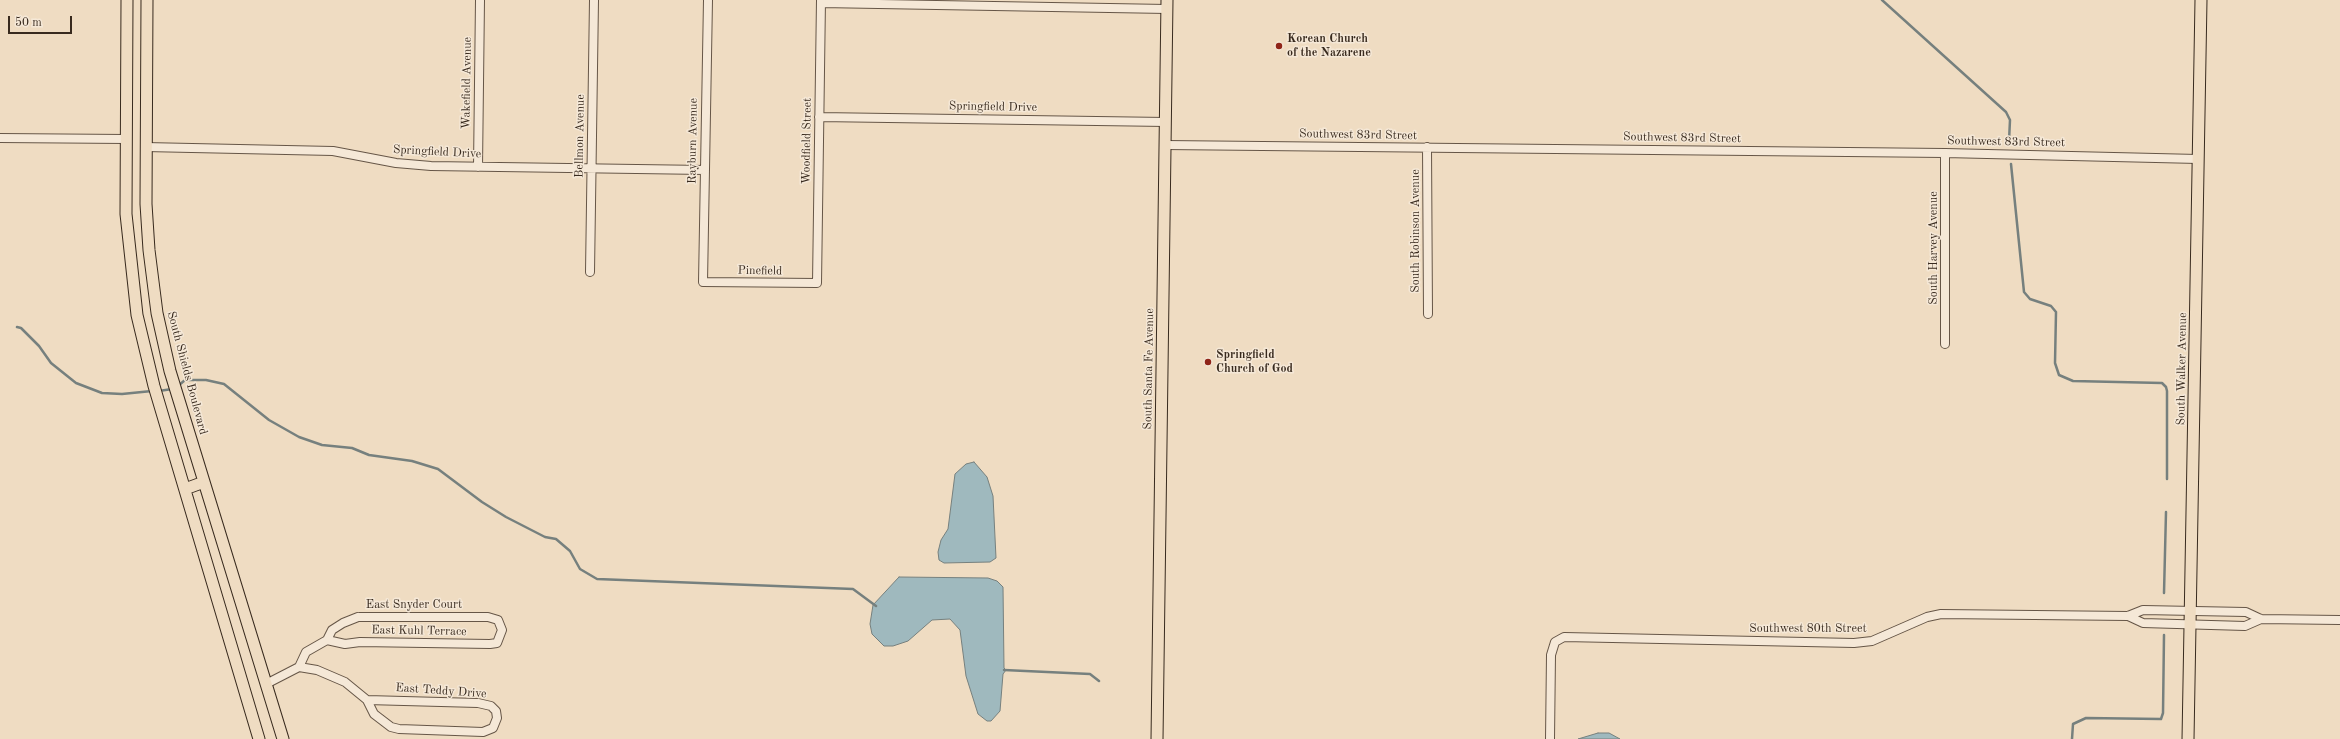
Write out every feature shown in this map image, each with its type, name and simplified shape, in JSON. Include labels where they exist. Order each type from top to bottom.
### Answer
[{"type":"main road","points":[[127,0],[126,139],[128,245],[137,315],[154,386],[228,638],[260,739]]},
{"type":"main road","name":"South Shields Boulevard","points":[[147,0],[145,147],[147,234],[157,313],[170,371],[282,739]]},
{"type":"main road","name":"South Walker Avenue","points":[[2188,739],[2201,0]]},
{"type":"main road","name":"South Santa Fe Avenue","points":[[1157,739],[1167,4]]},
{"type":"main road","points":[[126,139],[145,147]]},
{"type":"main road","points":[[185,488],[204,482]]},
{"type":"street","name":"Wakefield Avenue","points":[[478,166],[480,0]]},
{"type":"street","name":"Bellmon Avenue","points":[[590,272],[594,0]]},
{"type":"street","name":"Rayburn Avenue","points":[[703,282],[708,0]]},
{"type":"street","points":[[821,2],[1167,4]]},
{"type":"street","name":"Woodfield Street","points":[[817,283],[821,2]]},
{"type":"street","name":"Springfield Drive","points":[[819,117],[1166,122]]},
{"type":"street","points":[[0,138],[126,139]]},
{"type":"street","name":"Southwest 83rd Street","points":[[1165,145],[1945,152],[2198,159]]},
{"type":"street","name":"Springfield Drive","points":[[145,147],[318,150],[350,153],[396,163],[705,170]]},
{"type":"street","name":"South Robinson Avenue","points":[[1428,148],[1428,314]]},
{"type":"street","name":"South Harvey Avenue","points":[[1945,152],[1945,344]]},
{"type":"street","name":"Pinefield","points":[[703,282],[817,283]]},
{"type":"street","name":"Southwest 80th Street","points":[[1550,739],[1551,655],[1555,642],[1564,637],[1854,643],[1872,641],[1927,617],[1941,614],[2128,616],[2143,610],[2246,612],[2261,619],[2340,620]]},
{"type":"street","name":"Southwest 80th Street","points":[[2128,616],[2143,623],[2245,626],[2261,619]]},
{"type":"street","name":"East Snyder Court","points":[[327,640],[332,630],[343,623],[358,617],[488,617],[498,620],[502,630]]},
{"type":"street","name":"East Kuhl Terrace","points":[[327,640],[345,644],[360,642],[490,644],[497,643],[502,630]]},
{"type":"street","points":[[266,684],[299,666],[306,652],[327,640]]},
{"type":"street","points":[[299,666],[317,670],[344,682],[367,700]]},
{"type":"street","name":"East Teddy Drive","points":[[367,700],[478,703],[491,706],[496,711],[496,725],[483,732],[399,729],[381,721],[374,714],[367,700]]},
{"type":"water","points":[[974,462],[987,477],[993,496],[996,558],[990,562],[944,563],[939,560],[938,552],[941,540],[948,529],[955,474],[966,464]]},
{"type":"water","points":[[899,577],[988,578],[997,581],[1003,587],[1004,668],[1006,670],[1003,674],[1000,711],[991,721],[987,721],[978,714],[966,676],[960,630],[950,619],[932,620],[908,641],[893,646],[884,646],[872,634],[870,624],[873,605]]},
{"type":"water","points":[[1598,733],[1609,733],[1620,739],[1578,739]]},
{"type":"waterway","points":[[1882,0],[2006,112],[2010,120],[2009,141]]},
{"type":"waterway","points":[[2011,164],[2024,292],[2030,299],[2051,306],[2056,312],[2055,363],[2059,375],[2073,381],[2162,383],[2166,387],[2167,391],[2167,479]]},
{"type":"waterway","points":[[17,327],[21,328],[39,346],[51,363],[76,383],[102,393],[122,394],[152,391]]},
{"type":"waterway","points":[[178,386],[185,380],[206,380],[224,384],[269,420],[299,437],[322,445],[352,448],[369,455],[412,461],[438,469],[482,502],[506,517],[545,537],[556,539],[570,551],[580,569],[597,579],[853,589],[876,606]]},
{"type":"waterway","points":[[159,391],[172,389]]},
{"type":"waterway","points":[[2164,593],[2166,512]]},
{"type":"waterway","points":[[2072,739],[2073,724],[2086,718],[2161,719],[2163,713],[2164,635]]},
{"type":"waterway","points":[[1004,670],[1090,674],[1099,681]]},
{"type":"place","name":"Korean Church of the Nazarene","points":[[1279,46]]},
{"type":"place","name":"Springfield Church of God","points":[[1208,362]]}]
